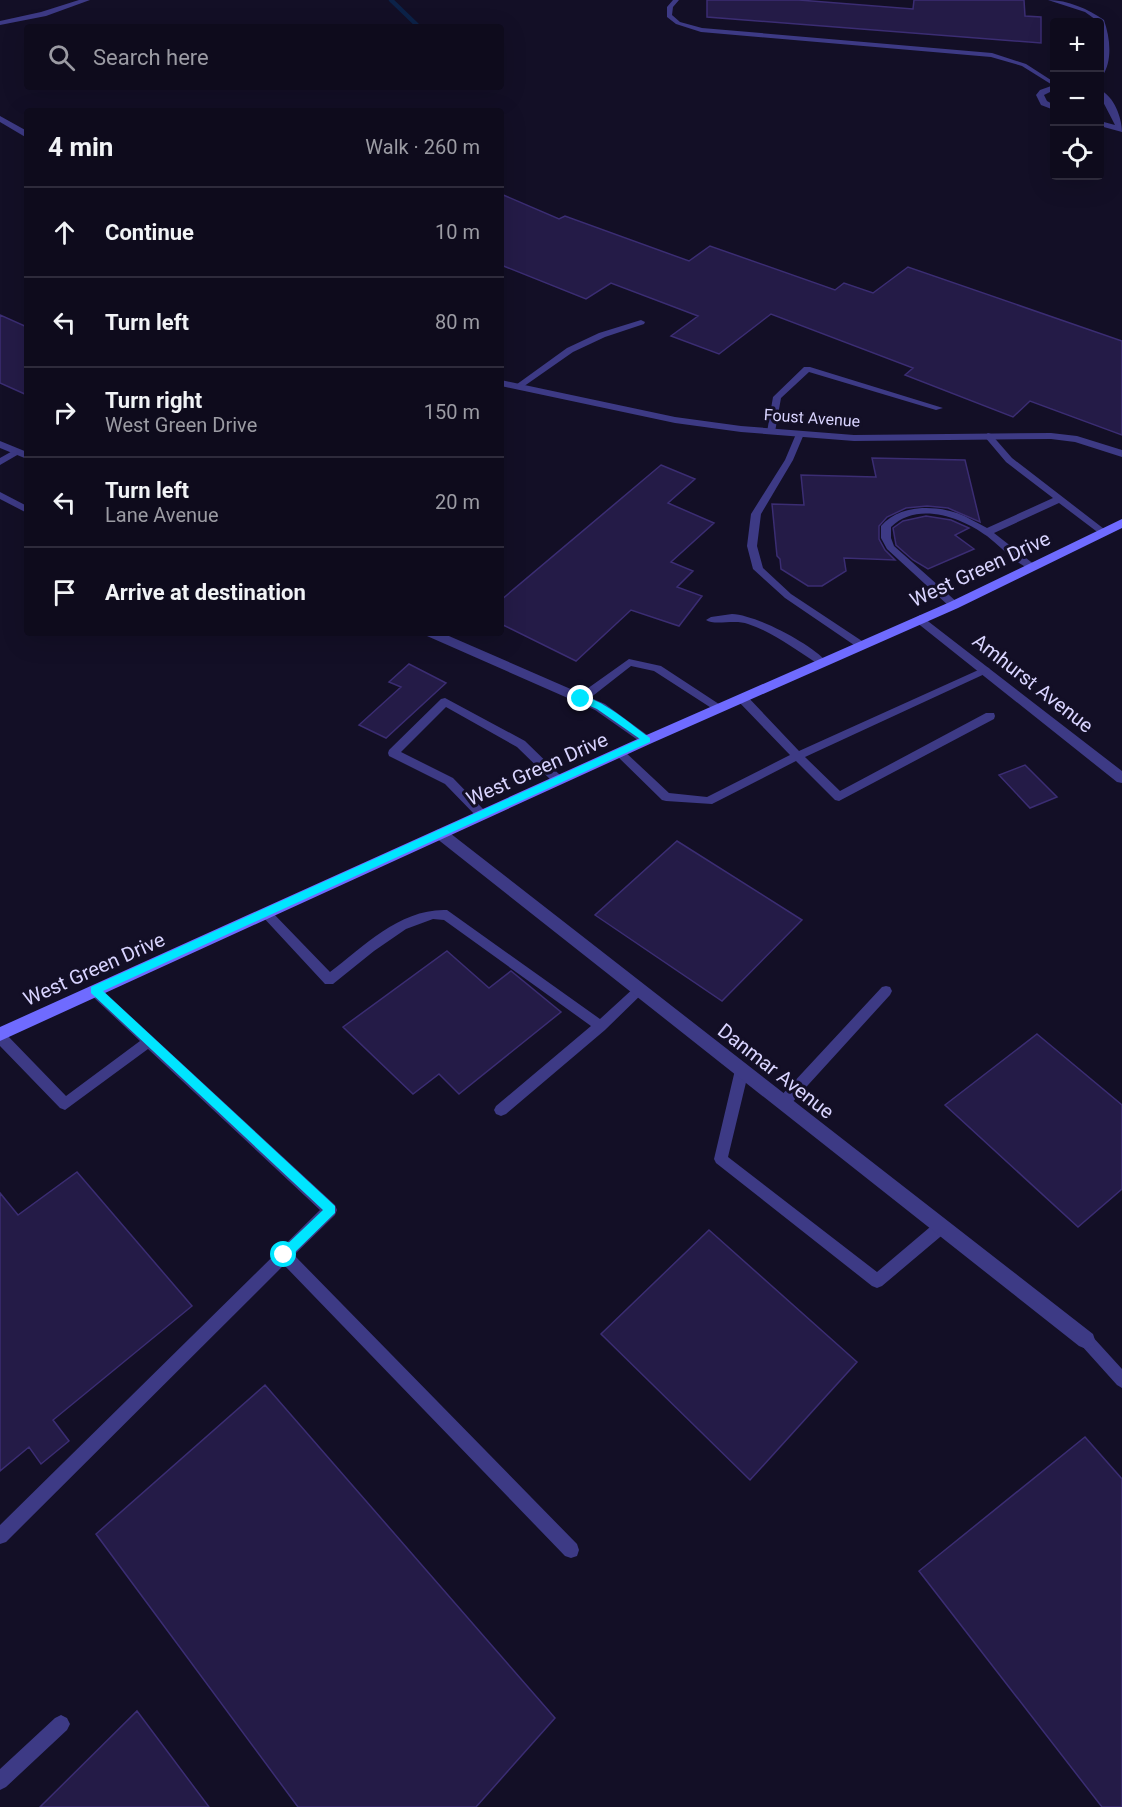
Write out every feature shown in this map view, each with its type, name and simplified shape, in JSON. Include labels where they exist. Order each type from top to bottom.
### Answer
[{"type":"main road","name":"West Green Drive","points":[[0,1036],[95,990],[558,780],[954,605],[1122,523]]},
{"type":"street","points":[[0,23],[43,14],[86,0]]},
{"type":"street","points":[[1050,88],[1041,95],[1044,102],[1050,106]]},
{"type":"street","points":[[1104,95],[1122,130]]},
{"type":"street","points":[[0,118],[24,133]]},
{"type":"street","points":[[1104,124],[1122,130]]},
{"type":"street","name":"Foust Avenue","points":[[504,384],[675,420],[771,432],[854,438],[1051,436],[1077,439],[1122,454]]},
{"type":"street","points":[[0,444],[22,454]]},
{"type":"street","name":"Amhurst Avenue","points":[[920,619],[1122,778]]},
{"type":"street","points":[[438,636],[600,707],[647,740]]},
{"type":"street","name":"Danmar Avenue","points":[[441,834],[1086,1340]]},
{"type":"lane","points":[[676,0],[670,7],[669,16],[684,26],[701,30],[979,53],[1014,61],[1036,71],[1050,83]]},
{"type":"lane","points":[[1051,0],[1087,11],[1102,21],[1107,55],[1103,72]]},
{"type":"lane","points":[[517,387],[570,350],[602,335],[641,322]]},
{"type":"lane","points":[[771,432],[777,397],[807,369],[939,408]]},
{"type":"lane","points":[[800,434],[789,460],[756,513],[752,546],[758,569],[788,596],[861,645]]},
{"type":"lane","points":[[988,436],[1009,460],[1103,532]]},
{"type":"lane","points":[[0,462],[22,454]]},
{"type":"lane","points":[[0,495],[24,508]]},
{"type":"lane","points":[[987,532],[1059,499]]},
{"type":"lane","points":[[954,605],[890,547],[886,538],[886,526],[897,516],[929,511],[952,514],[987,532],[1032,567]]},
{"type":"lane","points":[[711,620],[737,618],[753,622],[822,662]]},
{"type":"lane","points":[[581,699],[629,662],[657,668],[720,708]]},
{"type":"lane","points":[[619,753],[666,797],[708,801],[796,756],[984,670]]},
{"type":"lane","points":[[742,698],[796,756],[839,797],[990,716]]},
{"type":"lane","points":[[482,815],[449,781],[393,753],[445,702],[521,744],[558,780]]},
{"type":"lane","points":[[266,913],[328,980],[406,923],[437,912],[447,915],[600,1026]]},
{"type":"lane","points":[[0,1536],[330,1210],[95,990]]},
{"type":"lane","points":[[501,1110],[640,990]]},
{"type":"lane","points":[[783,1103],[886,991]]},
{"type":"lane","points":[[0,1036],[65,1104],[149,1041]]},
{"type":"lane","points":[[742,1070],[721,1159],[877,1281],[941,1227]]},
{"type":"lane","points":[[284,1255],[571,1550]]},
{"type":"lane","points":[[1086,1340],[1122,1380]]},
{"type":"lane","points":[[0,1781],[61,1724]]},
{"type":"building","points":[[707,0],[799,0],[913,9],[914,0],[1024,0],[1025,16],[1041,17],[1041,43],[707,17]]},
{"type":"building","points":[[504,195],[559,219],[565,216],[689,261],[710,246],[835,290],[844,283],[873,293],[908,267],[1122,341],[1122,435],[1030,401],[1013,417],[905,375],[913,368],[771,314],[719,354],[671,336],[698,316],[611,283],[586,299],[504,266]]},
{"type":"building","points":[[0,315],[24,326],[24,394],[0,383]]},
{"type":"building","points":[[872,458],[965,460],[980,522],[948,508],[927,506],[906,508],[887,517],[879,526],[879,539],[885,550],[895,560],[844,558],[846,571],[822,586],[808,586],[781,569],[780,559],[777,556],[772,504],[804,505],[801,475],[876,477]]},
{"type":"building","points":[[661,465],[695,479],[668,503],[714,523],[671,562],[693,571],[677,587],[702,596],[679,626],[631,610],[576,661],[504,625],[504,597]]},
{"type":"building","points":[[926,516],[951,520],[969,528],[955,535],[974,549],[928,569],[913,560],[896,545],[893,528],[903,521]]},
{"type":"building","points":[[409,664],[446,683],[386,738],[359,725],[401,687],[389,682]]},
{"type":"building","points":[[1025,765],[1057,797],[1030,808],[999,775]]},
{"type":"building","points":[[677,841],[802,920],[722,1001],[595,915]]},
{"type":"building","points":[[447,951],[489,988],[511,971],[561,1012],[459,1094],[439,1074],[413,1094],[343,1027]]},
{"type":"building","points":[[1037,1034],[1122,1105],[1122,1189],[1078,1227],[945,1105]]},
{"type":"building","points":[[77,1172],[192,1306],[53,1420],[69,1441],[41,1464],[29,1447],[0,1471],[0,1193],[18,1215]]},
{"type":"building","points":[[709,1230],[857,1362],[750,1480],[601,1334]]},
{"type":"building","points":[[265,1385],[555,1718],[476,1807],[298,1807],[96,1534]]},
{"type":"building","points":[[1085,1437],[1122,1479],[1122,1807],[1102,1807],[919,1571]]},
{"type":"building","points":[[137,1711],[209,1807],[40,1807]]},
{"type":"waterway","points":[[391,0],[416,24]]},
{"type":"route","points":[[284,1255],[330,1210],[95,990],[647,740],[600,707],[581,699]]}]
